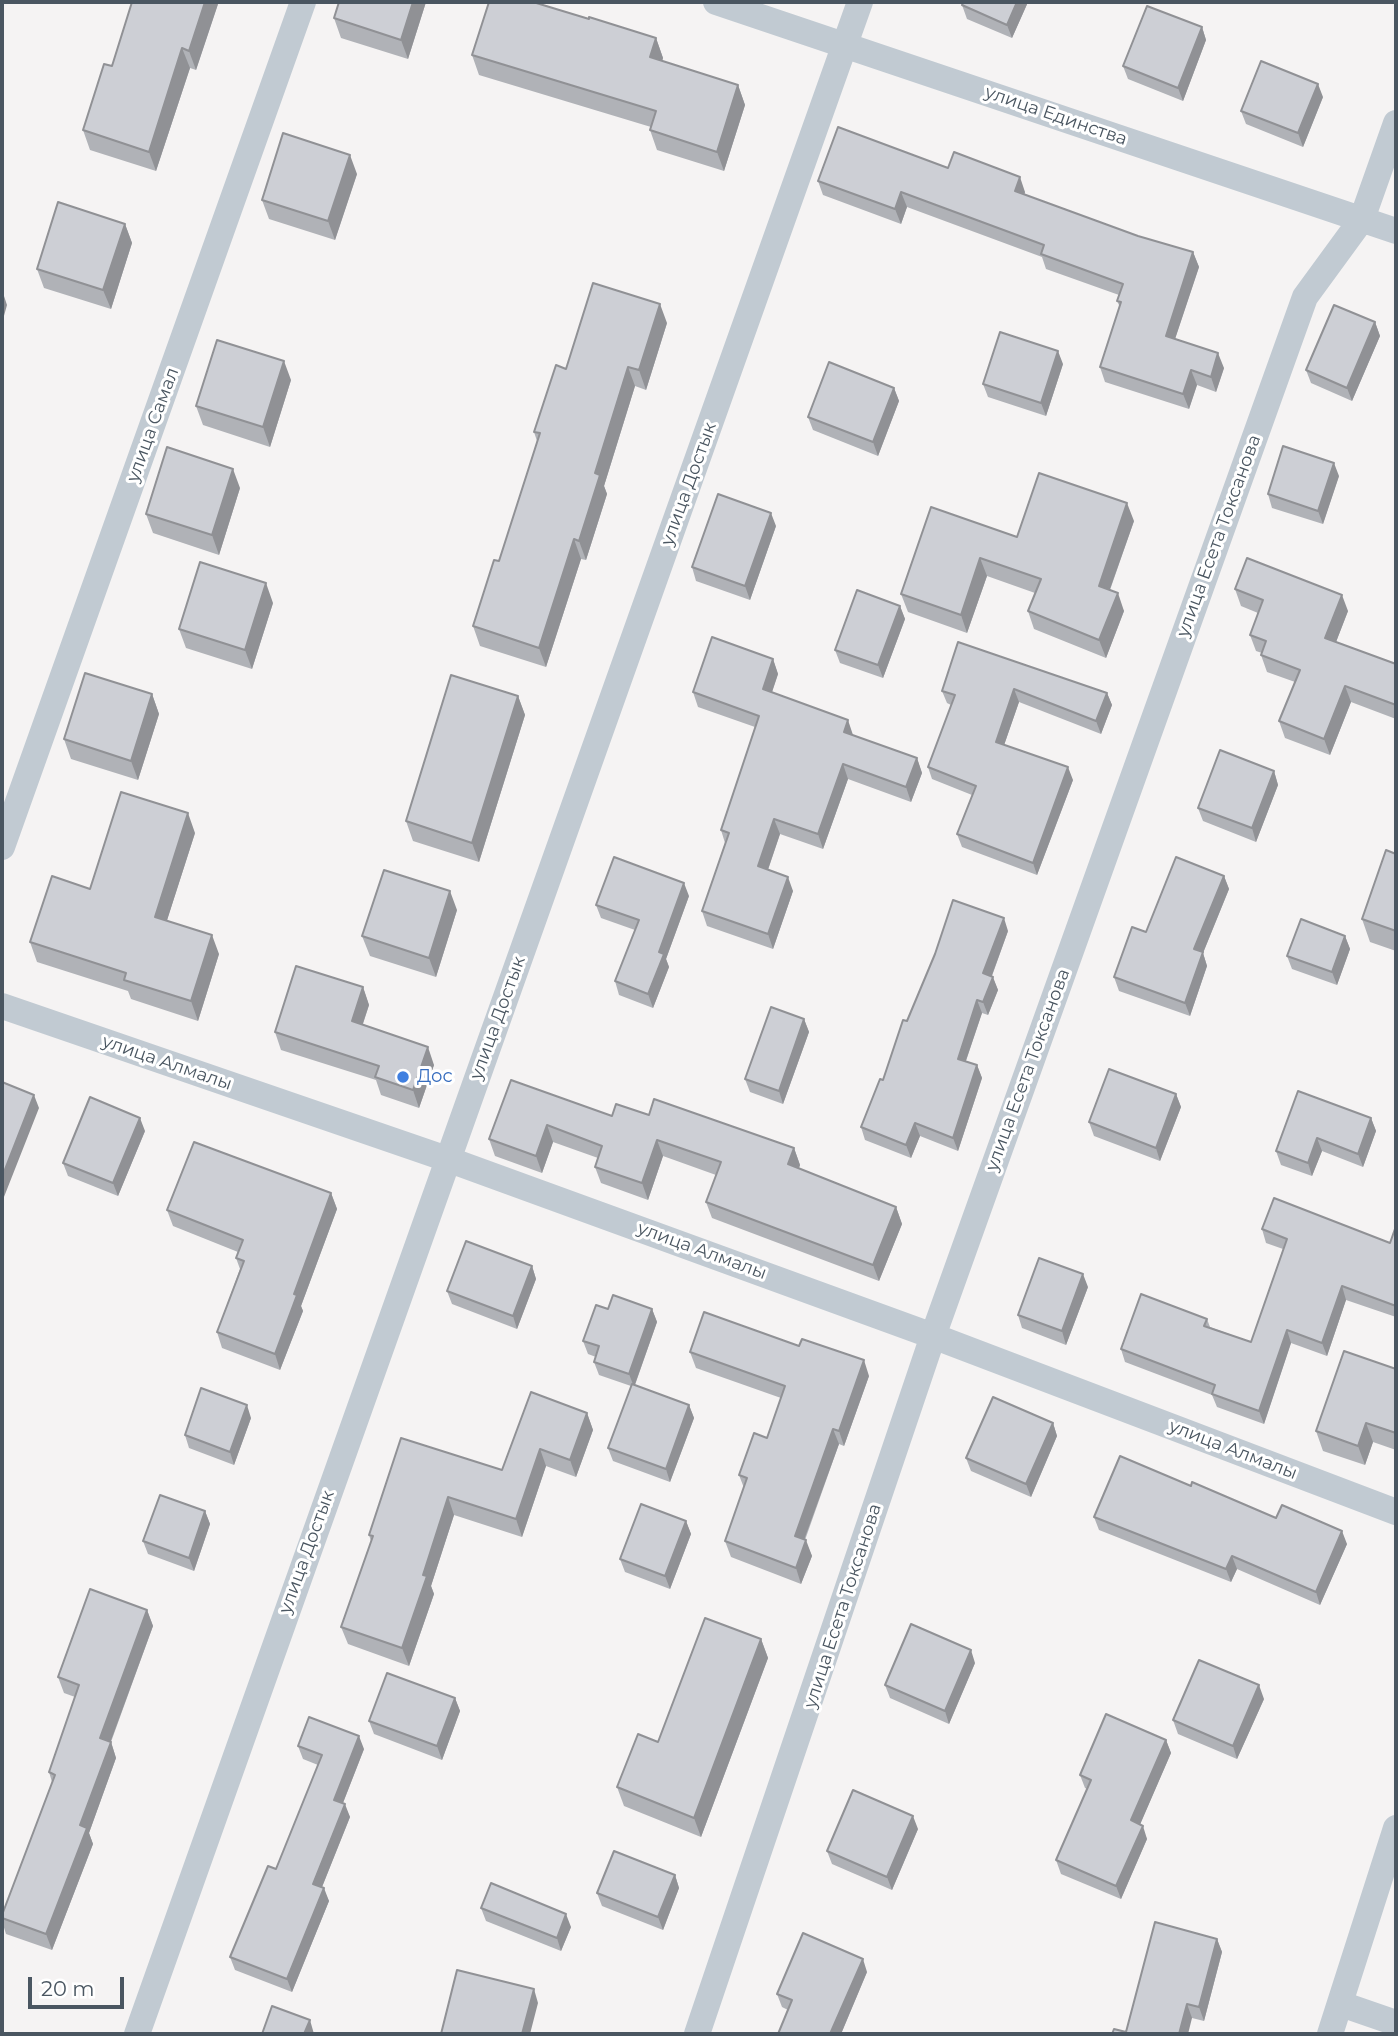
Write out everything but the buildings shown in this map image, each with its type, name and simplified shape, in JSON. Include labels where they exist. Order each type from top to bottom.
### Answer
[{"type":"street","name":"улица Самал","points":[[2,847],[303,2]]},
{"type":"street","name":"улица Единства","points":[[716,2],[1396,231]]},
{"type":"street","name":"улица Достык","points":[[137,2034],[860,2]]},
{"type":"street","name":"улица Есета Токсанова","points":[[697,2034],[933,1336],[1305,297],[1362,219],[1396,123]]},
{"type":"street","name":"улица Алмалы","points":[[2,1006],[447,1159],[933,1336],[1396,1512]]},
{"type":"street","points":[[1330,2034],[1396,1828]]},
{"type":"street","points":[[1341,2004],[1396,2023]]},
{"type":"place","name":"Дос","points":[[403,1077]]}]
